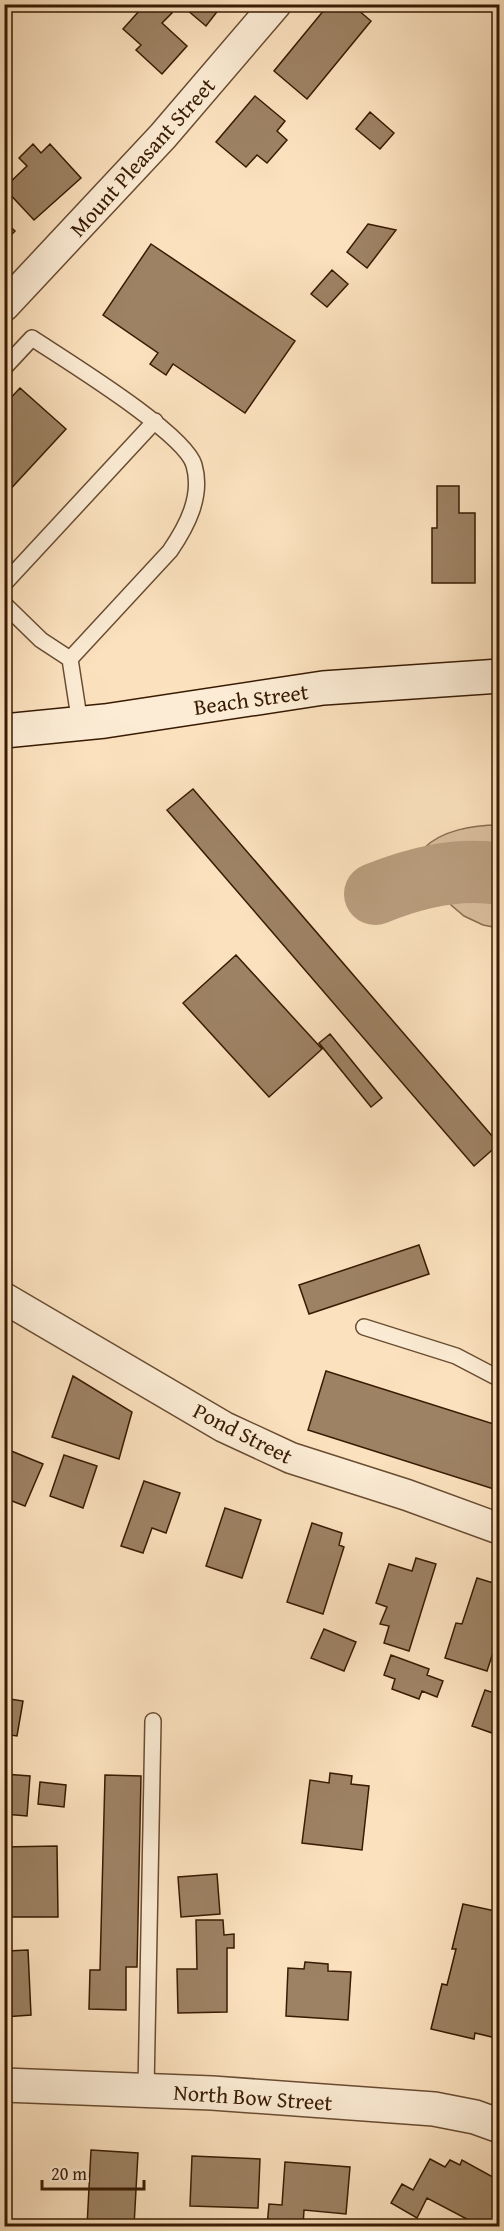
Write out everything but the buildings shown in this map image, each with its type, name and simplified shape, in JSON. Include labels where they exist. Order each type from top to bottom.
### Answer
[{"type":"main road","name":"Beach Street","points":[[4,731],[80,724],[300,691],[500,676]]},
{"type":"main road","name":"North Bow Street","points":[[4,2085],[212,2092],[434,2109],[475,2117],[500,2126]]},
{"type":"street","name":"Mount Pleasant Street","points":[[4,306],[163,136],[276,4]]},
{"type":"street","name":"Pond Street","points":[[4,1298],[224,1427],[291,1458],[408,1495],[500,1528]]},
{"type":"lane","points":[[4,368],[32,338],[154,421],[180,442],[194,464],[196,492],[188,521],[170,551],[70,659]]},
{"type":"lane","points":[[4,584],[154,421]]},
{"type":"lane","points":[[4,604],[41,640],[70,659],[80,724]]},
{"type":"lane","points":[[364,1327],[456,1356],[500,1379]]},
{"type":"lane","points":[[146,2090],[153,1721]]},
{"type":"shaded area","points":[[500,825],[499,928],[483,925],[464,916],[451,905],[437,881],[411,864],[430,843],[448,833],[479,826]]},
{"type":"waterway","points":[[375,894],[436,875],[467,872],[500,874]]}]
